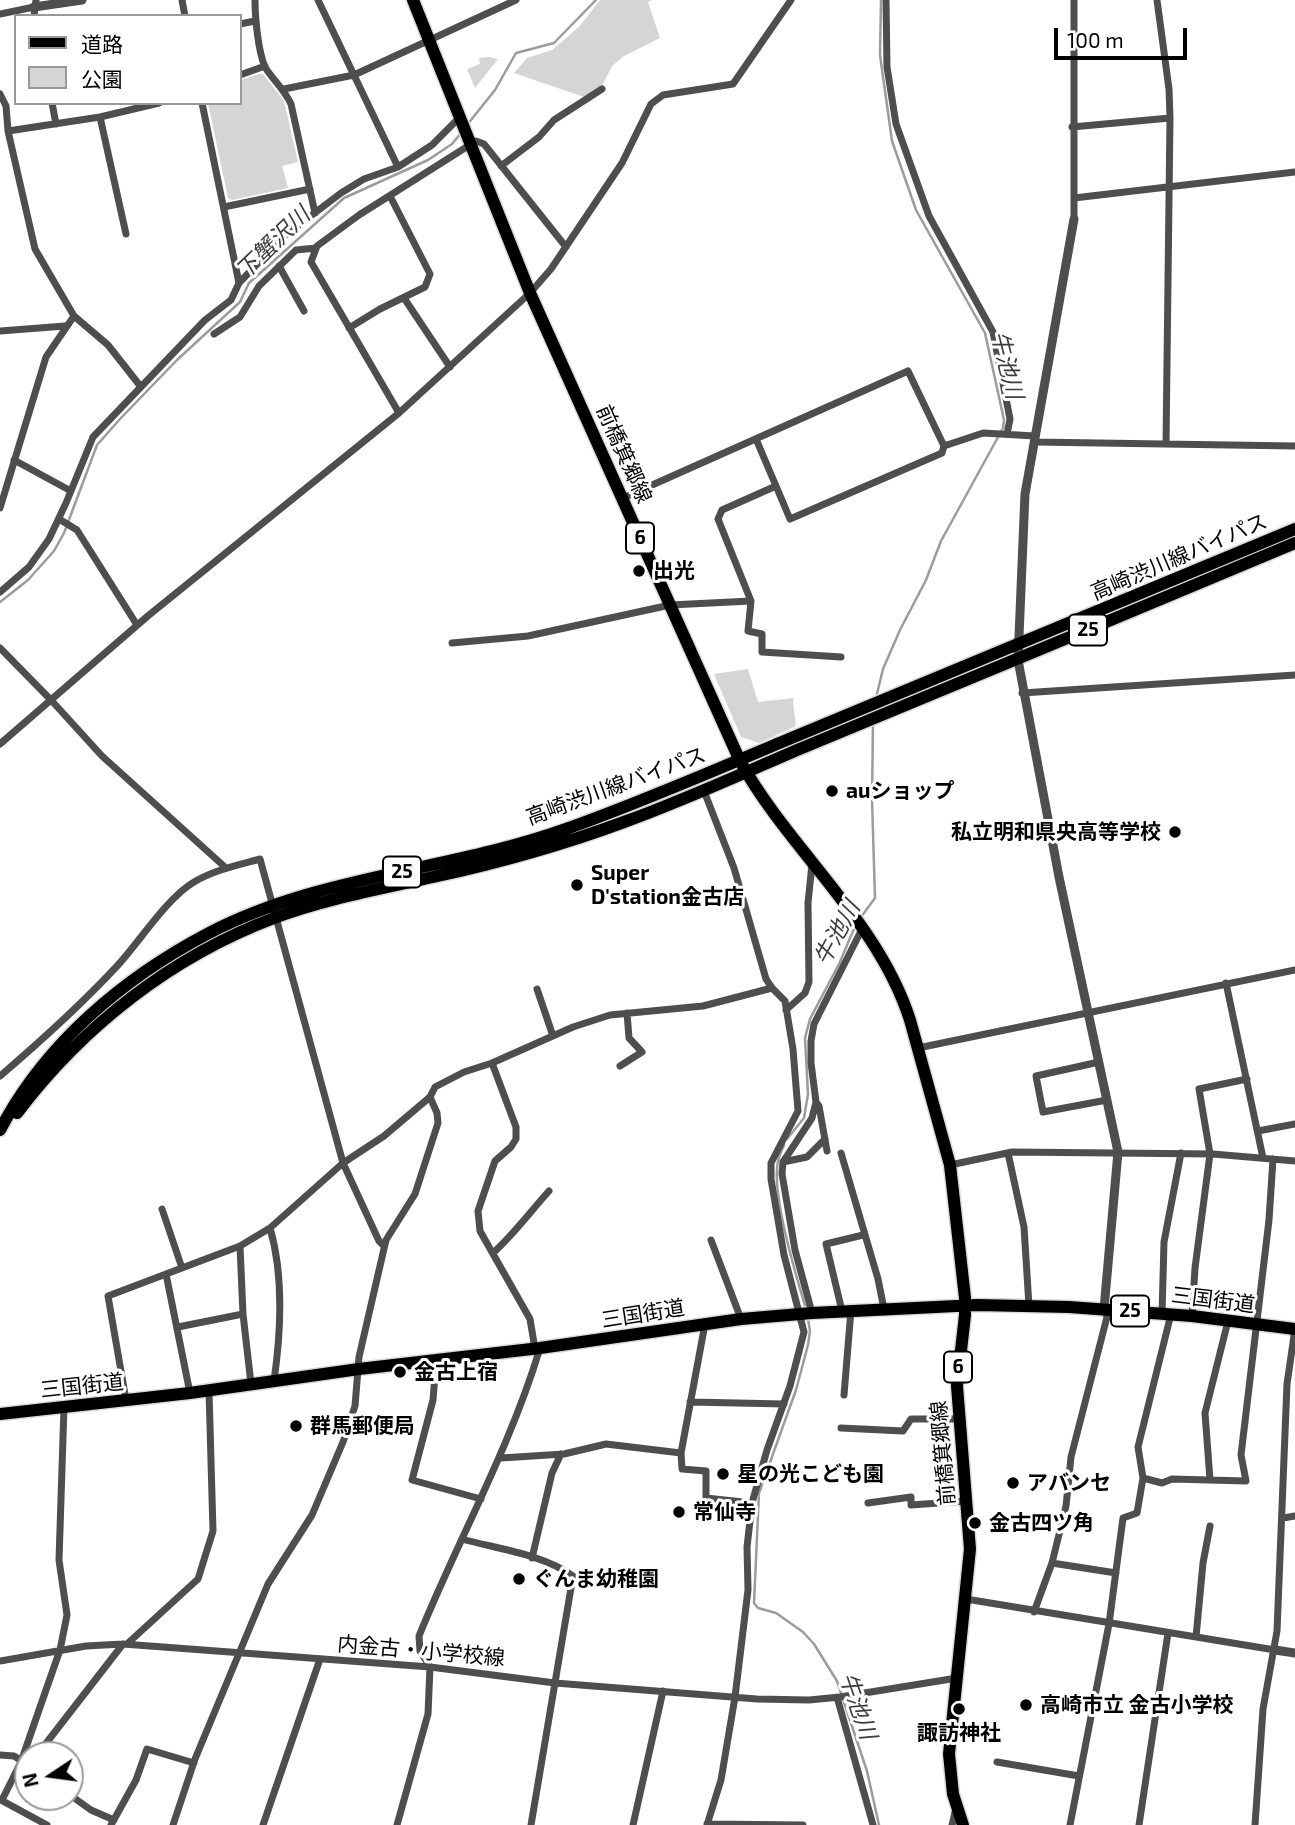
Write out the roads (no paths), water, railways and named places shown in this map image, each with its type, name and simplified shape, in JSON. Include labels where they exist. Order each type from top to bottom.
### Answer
[{"type":"main road","name":"6","points":[[413,0],[469,141]]},
{"type":"main road","name":"前橋箕郷線","points":[[469,141],[530,293],[746,773],[776,818],[886,962],[903,996],[950,1166],[965,1306],[957,1386],[970,1549],[949,1754],[956,1807],[963,1825]]},
{"type":"main road","name":"高崎渋川線バイパス","points":[[0,1136],[65,1056],[114,1011],[186,960],[310,894],[560,831],[740,761],[1295,529]]},
{"type":"main road","name":"高崎渋川線バイパス","points":[[0,1130],[40,1066],[74,1030],[137,977],[212,932],[274,912],[563,843],[704,791],[1295,543]]},
{"type":"main road","name":"三国街道","points":[[0,1414],[209,1391],[359,1369],[538,1349],[741,1319],[806,1313],[1029,1306],[1192,1316],[1295,1329]]},
{"type":"street","points":[[0,14],[82,0]]},
{"type":"street","points":[[255,0],[255,21],[265,66],[284,89],[291,104],[315,213]]},
{"type":"street","points":[[318,0],[398,167]]},
{"type":"street","points":[[284,89],[354,75],[516,0]]},
{"type":"street","points":[[0,744],[137,625],[399,414],[530,293],[551,269],[622,163],[651,104],[663,95],[680,91],[696,92],[733,84],[791,0]]},
{"type":"street","points":[[886,0],[887,67],[896,124],[929,216],[993,332],[1010,419],[1005,434]]},
{"type":"street","points":[[1034,1612],[1052,1563],[1066,1506],[1071,1457],[1107,1317],[1104,1309],[1118,1152],[1018,660],[1024,513],[1074,219],[1074,0]]},
{"type":"street","points":[[1157,0],[1169,89],[1170,118],[1166,444]]},
{"type":"street","points":[[242,24],[255,21]]},
{"type":"street","points":[[242,74],[265,66]]},
{"type":"street","points":[[502,166],[539,137],[554,120],[602,89]]},
{"type":"street","points":[[0,94],[6,106],[8,131],[35,249],[75,316],[108,345],[141,387]]},
{"type":"street","points":[[52,105],[56,124]]},
{"type":"street","points":[[8,131],[100,117],[151,105]]},
{"type":"street","points":[[202,105],[239,283]]},
{"type":"street","points":[[100,117],[126,234]]},
{"type":"street","points":[[1072,127],[1170,118]]},
{"type":"street","points":[[0,592],[29,567],[49,539],[93,437],[205,320],[230,300],[239,283],[283,237],[341,193],[364,179],[398,167],[461,122]]},
{"type":"street","points":[[214,334],[240,317],[259,286],[296,250],[316,248],[359,215],[469,141],[484,144],[566,247]]},
{"type":"street","points":[[1074,198],[1295,172]]},
{"type":"street","points":[[224,207],[310,189]]},
{"type":"street","points":[[349,328],[425,287],[430,274],[390,196]]},
{"type":"street","points":[[316,248],[311,262],[399,414]]},
{"type":"street","points":[[279,266],[304,311]]},
{"type":"street","points":[[404,298],[450,367]]},
{"type":"street","points":[[0,508],[46,357],[65,326],[75,316]]},
{"type":"street","points":[[0,331],[65,326]]},
{"type":"street","points":[[623,498],[908,371],[944,446],[942,453],[789,519],[756,439]]},
{"type":"street","points":[[944,446],[975,434],[994,433],[1035,439],[1295,446]]},
{"type":"street","points":[[14,460],[71,491]]},
{"type":"street","points":[[776,486],[722,510],[718,519],[751,601],[748,631],[762,634],[762,652],[841,657]]},
{"type":"street","points":[[59,519],[77,530],[137,625]]},
{"type":"street","points":[[452,643],[528,636],[670,605],[751,601]]},
{"type":"street","points":[[0,649],[102,756],[226,868]]},
{"type":"street","points":[[1023,693],[1295,676]]},
{"type":"street","points":[[704,791],[734,868],[766,979],[785,1001],[798,1111],[771,1163],[771,1179],[784,1255],[806,1313]]},
{"type":"street","points":[[0,1076],[64,1021],[118,965],[180,892],[194,881],[226,868],[260,859],[343,1163],[379,1241],[384,1246]]},
{"type":"street","points":[[786,1010],[805,993],[809,982],[808,903],[812,864]]},
{"type":"street","points":[[827,1151],[813,1084],[811,1041],[814,1024],[858,924]]},
{"type":"street","points":[[918,1048],[1295,970]]},
{"type":"street","points":[[1226,983],[1263,1158]]},
{"type":"street","points":[[126,1400],[108,1296],[240,1246],[270,1228],[343,1163],[384,1136],[430,1097],[435,1087],[464,1072],[594,1020],[627,1013],[703,1006],[772,988]]},
{"type":"street","points":[[537,989],[553,1036]]},
{"type":"street","points":[[620,1066],[642,1052],[629,1038],[627,1013]]},
{"type":"street","points":[[1099,1062],[1036,1076],[1043,1112],[1107,1100]]},
{"type":"street","points":[[397,1825],[428,1714],[430,1667],[420,1651],[419,1636],[501,1458],[514,1418],[527,1391],[538,1349],[530,1319],[480,1231],[478,1211],[495,1161],[516,1139],[516,1127],[492,1063]]},
{"type":"street","points":[[1192,1316],[1195,1268],[1210,1154],[1199,1089],[1247,1079]]},
{"type":"street","points":[[796,1086],[813,1084]]},
{"type":"street","points":[[173,1825],[194,1763],[268,1584],[312,1515],[355,1406],[359,1357],[384,1246],[415,1194],[438,1123],[438,1113],[430,1097]]},
{"type":"street","points":[[803,1825],[707,1825],[721,1780],[735,1697],[748,1590],[747,1547],[752,1503],[804,1332],[806,1313],[783,1181],[783,1163],[812,1118],[816,1102]]},
{"type":"street","points":[[1258,1131],[1295,1124]]},
{"type":"street","points":[[783,1163],[807,1157],[825,1139]]},
{"type":"street","points":[[841,1153],[878,1279],[884,1309]]},
{"type":"street","points":[[950,1166],[1008,1153],[1181,1153],[1295,1161]]},
{"type":"street","points":[[1008,1153],[1024,1227],[1029,1306]]},
{"type":"street","points":[[1070,1825],[1109,1624],[1123,1518],[1138,1513],[1143,1478],[1138,1447],[1167,1314],[1164,1242],[1181,1153]]},
{"type":"street","points":[[1143,1478],[1162,1483],[1172,1479],[1246,1481],[1241,1455],[1269,1220],[1273,1159]]},
{"type":"street","points":[[493,1253],[512,1236],[549,1191]]},
{"type":"street","points":[[162,1209],[183,1268]]},
{"type":"street","points":[[270,1228],[276,1248],[280,1338],[274,1381]]},
{"type":"street","points":[[844,1395],[847,1311],[826,1244],[863,1235]]},
{"type":"street","points":[[711,1240],[741,1319]]},
{"type":"street","points":[[240,1246],[243,1314],[251,1384]]},
{"type":"street","points":[[166,1274],[190,1393]]},
{"type":"street","points":[[178,1327],[243,1314]]},
{"type":"street","points":[[1210,1480],[1205,1413],[1228,1321]]},
{"type":"street","points":[[705,1324],[681,1454],[682,1469],[706,1471],[706,1497],[752,1503]]},
{"type":"street","points":[[1255,1825],[1263,1709],[1275,1650],[1287,1384],[1295,1329]]},
{"type":"street","points":[[436,1362],[433,1400],[412,1479],[481,1499]]},
{"type":"street","points":[[48,1741],[125,1644],[198,1579],[214,1522],[209,1391]]},
{"type":"street","points":[[690,1402],[784,1404]]},
{"type":"street","points":[[31,1741],[60,1650],[67,1615],[59,1560],[64,1407]]},
{"type":"street","points":[[841,1428],[903,1431],[911,1419],[958,1419]]},
{"type":"street","points":[[501,1458],[561,1454],[606,1444],[681,1454]]},
{"type":"street","points":[[532,1558],[552,1473],[561,1454]]},
{"type":"street","points":[[869,1503],[911,1497],[911,1505],[967,1501]]},
{"type":"street","points":[[1283,1518],[1295,1516]]},
{"type":"street","points":[[1196,1637],[1203,1563],[1210,1527]]},
{"type":"street","points":[[462,1539],[532,1558],[573,1576],[531,1825]]},
{"type":"street","points":[[1052,1563],[1116,1573]]},
{"type":"street","points":[[966,1599],[1295,1653]]},
{"type":"street","points":[[1139,1825],[1168,1633]]},
{"type":"street","name":"内金古・小学校線","points":[[0,1661],[60,1650],[125,1644],[430,1667],[555,1683],[809,1700],[957,1678]]},
{"type":"street","points":[[264,1825],[320,1659]]},
{"type":"street","points":[[633,1825],[663,1691]]},
{"type":"street","points":[[841,1696],[873,1825]]},
{"type":"street","points":[[84,1805],[112,1822],[136,1780],[147,1749],[194,1763]]},
{"type":"street","points":[[997,1762],[1079,1776]]},
{"type":"street","points":[[14,1779],[1,1800],[47,1825]]},
{"type":"street","points":[[952,1825],[956,1807]]},
{"type":"waterway","name":"下蟹沢川","points":[[467,125],[495,90],[516,53],[554,43],[596,0]]},
{"type":"waterway","name":"牛池川","points":[[876,698],[883,669],[900,630],[926,580],[941,541],[1003,428],[1004,420],[985,333],[916,210],[892,141],[880,55],[881,0]]},
{"type":"waterway","name":"下蟹沢川","points":[[0,602],[28,580],[54,551],[64,533],[97,445],[177,360],[240,302],[249,283],[344,198],[428,160],[452,144],[461,133]]},
{"type":"waterway","name":"牛池川","points":[[861,917],[875,898],[873,722]]},
{"type":"waterway","name":"牛池川","points":[[787,1139],[804,1118],[808,1094],[805,1038],[810,1019],[840,962],[855,926]]},
{"type":"waterway","name":"牛池川","points":[[784,1145],[778,1161],[778,1193],[806,1309]]},
{"type":"waterway","name":"牛池川","points":[[808,1319],[808,1345],[796,1390],[759,1493],[754,1603],[758,1608],[776,1613],[803,1632],[814,1644],[837,1681],[867,1771],[879,1825]]},
{"type":"place","name":"出光","points":[[639,571]]},
{"type":"place","name":"auショップ","points":[[832,791]]},
{"type":"place","name":"私立明和県央高等学校","points":[[1175,832]]},
{"type":"place","name":"Super D'station金古店","points":[[577,885]]},
{"type":"place","name":"金古上宿","points":[[400,1372]]},
{"type":"place","name":"群馬郵便局","points":[[296,1426]]},
{"type":"place","name":"星の光こども園","points":[[723,1474]]},
{"type":"place","name":"アバンセ","points":[[1013,1483]]},
{"type":"place","name":"常仙寺","points":[[679,1512]]},
{"type":"place","name":"金古四ツ角","points":[[975,1523]]},
{"type":"place","name":"ぐんま幼稚園","points":[[519,1579]]},
{"type":"place","name":"高崎市立 金古小学校","points":[[1026,1705]]},
{"type":"place","name":"諏訪神社","points":[[959,1709]]}]
